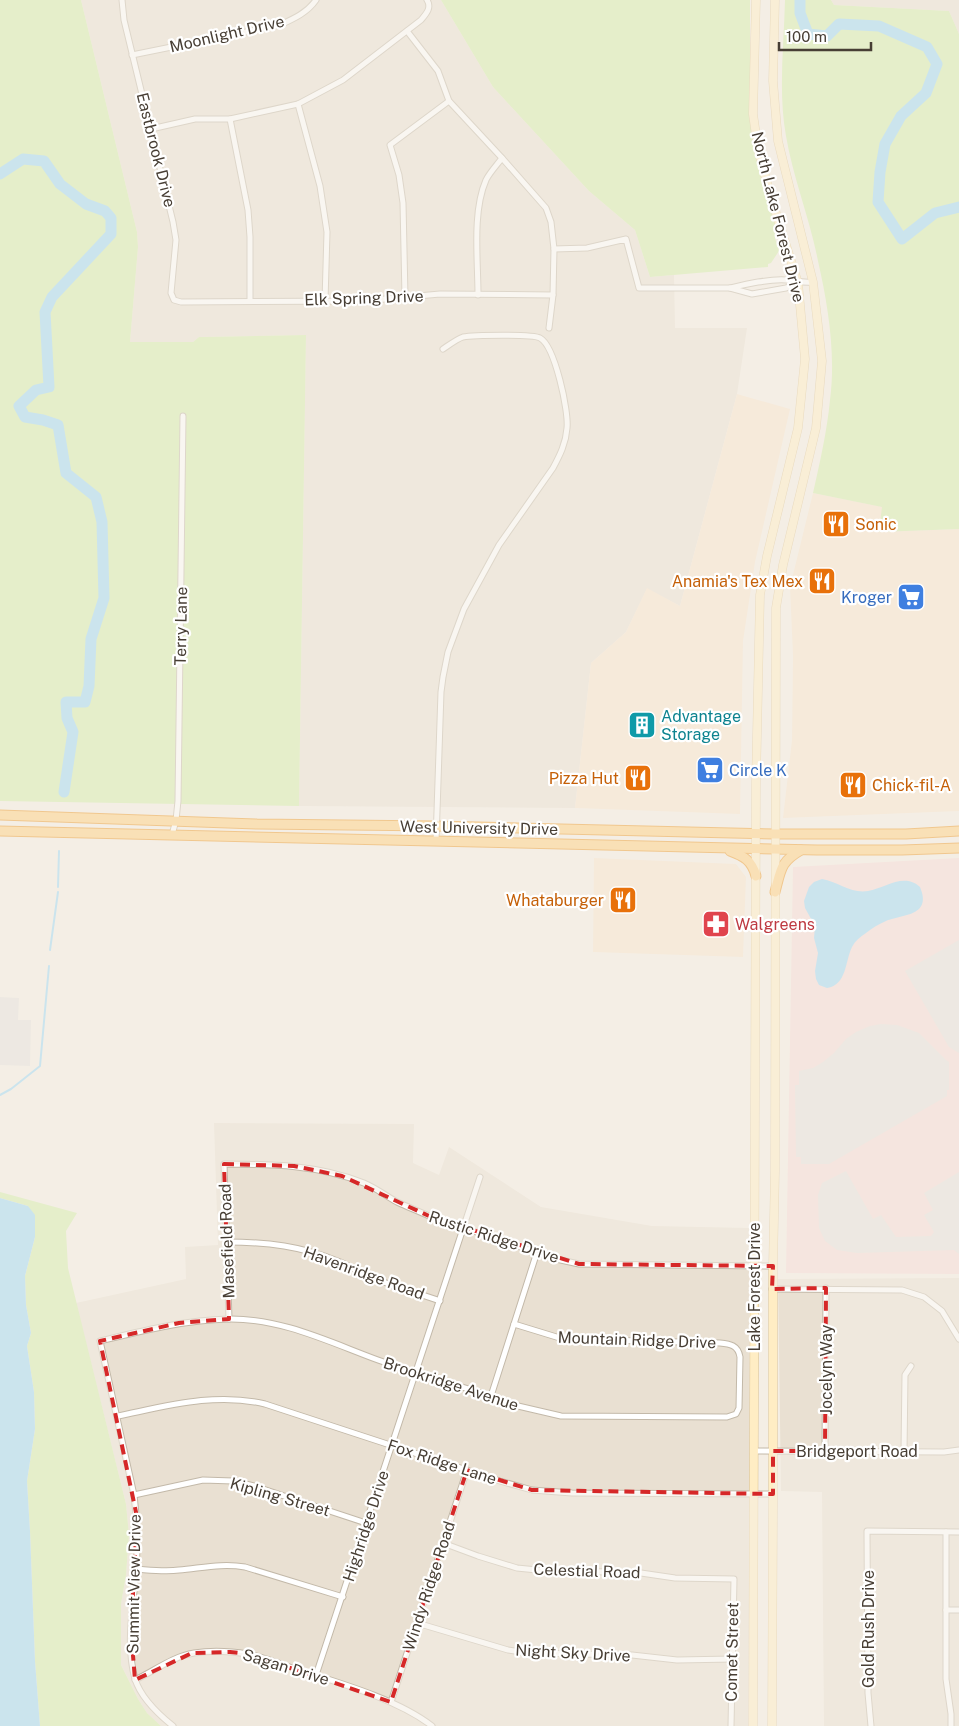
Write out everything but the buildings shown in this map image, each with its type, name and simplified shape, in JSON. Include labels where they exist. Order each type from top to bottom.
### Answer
[{"type":"highway","name":"West University Drive","points":[[0,815],[267,824],[756,834],[906,834],[959,830]]},
{"type":"highway","points":[[609,830],[609,845]]},
{"type":"highway","name":"West University Drive","points":[[0,831],[801,850],[959,848]]},
{"type":"highway","points":[[722,848],[746,858],[751,863],[756,876]]},
{"type":"highway","points":[[775,892],[782,866],[790,856],[801,850]]},
{"type":"main road","name":"North Lake Forest Drive","points":[[756,0],[754,114],[758,149],[798,283],[805,358],[798,428],[760,595],[757,674],[756,849]]},
{"type":"main road","name":"North Lake Forest Drive","points":[[775,0],[773,81],[778,141],[813,282],[822,361],[816,428],[783,565],[776,608],[775,849]]},
{"type":"main road","points":[[774,528],[791,532]]},
{"type":"main road","points":[[757,674],[775,674]]},
{"type":"main road","name":"Lake Forest Drive","points":[[753,1726],[753,1266],[756,849]]},
{"type":"main road","name":"Lake Forest Drive","points":[[772,1726],[775,849]]},
{"type":"street","name":"Eastbrook Drive","points":[[122,0],[124,20],[132,55],[173,222],[176,240],[171,293],[174,300]]},
{"type":"street","name":"Moonlight Drive","points":[[132,55],[280,25],[298,16],[312,6],[316,0]]},
{"type":"street","points":[[151,129],[195,119],[230,119],[298,104],[343,80],[421,20],[428,12],[427,0]]},
{"type":"street","points":[[407,31],[438,71],[449,101],[546,208],[551,222],[554,249],[554,295],[549,328]]},
{"type":"street","points":[[404,297],[403,203],[390,145],[449,101]]},
{"type":"street","points":[[298,104],[320,186],[327,232],[325,301]]},
{"type":"street","points":[[230,119],[248,210],[250,300]]},
{"type":"street","points":[[478,295],[478,214],[480,196],[487,177],[502,158]]},
{"type":"street","points":[[554,249],[587,248],[626,239],[639,288],[730,288],[749,283],[785,280],[798,283],[813,282]]},
{"type":"street","points":[[730,288],[752,294],[786,288],[798,283]]},
{"type":"street","name":"Elk Spring Drive","points":[[174,300],[181,302],[250,300],[363,301],[440,294],[554,295]]},
{"type":"street","points":[[436,841],[441,692],[454,635],[464,609],[499,545],[560,456],[568,429],[566,401],[547,344],[540,338],[518,336],[463,338],[443,348]]},
{"type":"street","name":"Terry Lane","points":[[172,835],[178,801],[183,416]]},
{"type":"street","name":"Rustic Ridge Drive","points":[[224,1164],[294,1166],[342,1176],[365,1184],[411,1209],[556,1259],[579,1264],[773,1266]]},
{"type":"street","name":"Masefield Road","points":[[224,1164],[229,1319]]},
{"type":"street","name":"Highridge Drive","points":[[316,1675],[480,1178]]},
{"type":"street","name":"Havenridge Road","points":[[227,1242],[261,1242],[313,1252],[340,1262],[377,1280],[440,1301]]},
{"type":"street","points":[[491,1396],[537,1252]]},
{"type":"street","name":"Jocelyn Way","points":[[825,1451],[826,1288]]},
{"type":"street","points":[[772,1289],[902,1290],[924,1298],[942,1311],[959,1337]]},
{"type":"street","name":"Brookridge Avenue","points":[[100,1340],[179,1324],[229,1319],[256,1321],[296,1328],[379,1360],[518,1406],[561,1416],[732,1416],[738,1412],[740,1401],[740,1356],[739,1350],[732,1345]]},
{"type":"street","name":"Mountain Ridge Drive","points":[[514,1324],[563,1339],[720,1343],[732,1345]]},
{"type":"street","name":"Summit View Drive","points":[[100,1340],[134,1495],[138,1540],[130,1631],[131,1657],[136,1680],[160,1716],[173,1726]]},
{"type":"street","points":[[904,1452],[905,1375],[911,1366]]},
{"type":"street","name":"Fox Ridge Lane","points":[[118,1416],[205,1400],[249,1400],[532,1490],[773,1494]]},
{"type":"street","name":"Bridgeport Road","points":[[754,1451],[944,1452],[959,1450]]},
{"type":"street","name":"Windy Ridge Road","points":[[391,1702],[467,1470]]},
{"type":"street","name":"Kipling Street","points":[[134,1495],[203,1480],[233,1481],[254,1486],[366,1523]]},
{"type":"street","name":"Gold Rush Drive","points":[[871,1726],[868,1693],[867,1532],[946,1532]]},
{"type":"street","points":[[951,1726],[946,1679],[946,1532],[959,1532]]},
{"type":"street","name":"Celestial Road","points":[[443,1543],[478,1556],[527,1569],[734,1579]]},
{"type":"street","points":[[136,1569],[166,1571],[214,1565],[245,1567],[342,1597]]},
{"type":"street","name":"Comet Street","points":[[731,1726],[734,1579]]},
{"type":"street","points":[[946,1610],[959,1610]]},
{"type":"street","name":"Night Sky Drive","points":[[417,1623],[508,1650],[527,1653],[632,1655],[677,1660],[733,1659]]},
{"type":"street","name":"Sagan Drive","points":[[136,1680],[171,1661],[192,1653],[212,1651],[249,1654],[316,1675],[391,1702],[418,1716],[432,1726]]},
{"type":"highlighted area","points":[[224,1164],[294,1166],[342,1176],[429,1216],[579,1264],[773,1266],[772,1289],[826,1288],[825,1451],[773,1451],[773,1494],[532,1490],[467,1470],[391,1702],[249,1654],[230,1652],[192,1653],[135,1680],[131,1631],[137,1517],[100,1341],[179,1323],[229,1319]]},
{"type":"shaded area","points":[[81,0],[441,0],[493,87],[589,191],[635,230],[650,277],[674,275],[675,328],[747,328],[737,394],[680,606],[647,589],[626,632],[591,663],[575,808],[299,806],[306,335],[199,337],[193,342],[130,342],[138,247],[137,232]]},
{"type":"shaded area","points":[[831,0],[959,0],[959,34],[949,11],[834,5]]},
{"type":"shaded area","points":[[737,394],[790,409],[755,562],[743,641],[740,814],[575,808],[591,663],[626,632],[647,588],[680,606]]},
{"type":"shaded area","points":[[813,493],[883,507],[879,532],[959,529],[959,811],[783,818],[792,740],[793,656],[790,587]]},
{"type":"shaded area","points":[[594,858],[736,864],[746,877],[743,957],[593,952]]},
{"type":"shaded area","points":[[959,858],[959,1274],[786,1273],[793,867]]},
{"type":"shaded area","points":[[959,940],[959,1053],[949,1047],[905,971]]},
{"type":"shaded area","points":[[0,997],[19,998],[18,1020],[31,1020],[30,1066],[0,1065]]},
{"type":"shaded area","points":[[881,1024],[897,1025],[919,1033],[949,1062],[949,1090],[947,1090],[947,1096],[829,1164],[801,1164],[801,1157],[796,1157],[795,1085],[799,1085],[799,1071],[813,1068],[823,1062],[846,1039],[856,1032]]},
{"type":"shaded area","points":[[214,1123],[414,1124],[413,1163],[439,1175],[449,1147],[541,1207],[652,1226],[749,1228],[750,1534],[748,1726],[161,1726],[147,1713],[121,1665],[121,1604],[126,1575],[129,1535],[126,1504],[76,1303],[186,1279],[185,1247],[218,1245]]},
{"type":"shaded area","points":[[846,1171],[873,1219],[881,1215],[896,1237],[931,1236],[934,1232],[924,1215],[933,1210],[924,1193],[959,1172],[959,1254],[954,1250],[857,1253],[837,1250],[825,1241],[819,1228],[818,1195],[822,1183]]},
{"type":"shaded area","points":[[959,1278],[959,1726],[824,1726],[822,1492],[781,1491],[778,1279]]},
{"type":"green space","points":[[0,0],[81,0],[137,232],[138,247],[130,342],[193,342],[199,337],[306,335],[299,806],[0,801]]},
{"type":"green space","points":[[441,0],[750,0],[750,102],[775,217],[775,238],[779,251],[771,263],[768,264],[768,267],[650,277],[635,230],[589,191],[493,87]]},
{"type":"green space","points":[[785,0],[831,0],[834,5],[949,11],[959,34],[959,529],[879,532],[882,507],[813,493],[829,412],[832,383],[831,347],[828,312],[815,245],[786,136],[782,103]]},
{"type":"green space","points":[[0,1192],[77,1213],[66,1231],[68,1268],[126,1504],[129,1535],[126,1575],[121,1604],[121,1665],[147,1713],[161,1726],[40,1726],[35,1661],[27,1481],[35,1429],[34,1392],[27,1346],[31,1333],[26,1305],[25,1276],[35,1237],[28,1206],[0,1198]]},
{"type":"water","points":[[822,879],[856,891],[868,891],[894,882],[908,881],[920,887],[923,896],[919,909],[908,915],[883,922],[858,939],[852,947],[842,977],[834,986],[827,988],[819,985],[816,979],[815,971],[818,953],[814,938],[815,926],[805,908],[804,901],[809,887],[814,882]]},
{"type":"water","points":[[0,1198],[28,1206],[35,1215],[35,1237],[25,1276],[26,1305],[31,1333],[27,1346],[34,1392],[35,1429],[27,1481],[35,1661],[40,1726],[0,1726]]},
{"type":"waterway","points":[[800,0],[800,13],[808,34],[827,36],[839,24],[879,26],[927,47],[937,64],[926,93],[901,116],[885,144],[880,172],[878,202],[902,239],[935,213],[959,207]]},
{"type":"waterway","points":[[0,174],[23,159],[44,161],[60,184],[86,204],[105,211],[111,218],[111,234],[52,297],[45,312],[49,387],[36,390],[19,406],[25,417],[58,425],[66,473],[96,497],[102,522],[104,598],[91,639],[89,686],[85,702],[66,702],[67,718],[73,732],[64,792]]},
{"type":"waterway","points":[[58,887],[59,851]]},
{"type":"waterway","points":[[50,950],[58,892]]},
{"type":"waterway","points":[[0,1095],[11,1089],[40,1066],[49,966]]},
{"type":"place","name":"Sonic","points":[[836,524]]},
{"type":"place","name":"Anamia's Tex Mex","points":[[822,581]]},
{"type":"place","name":"Kroger","points":[[911,597]]},
{"type":"place","name":"Advantage Storage","points":[[642,725]]},
{"type":"place","name":"Circle K","points":[[710,770]]},
{"type":"place","name":"Pizza Hut","points":[[638,778]]},
{"type":"place","name":"Chick-fil-A","points":[[853,785]]},
{"type":"place","name":"Whataburger","points":[[623,900]]},
{"type":"place","name":"Walgreens","points":[[716,924]]}]
